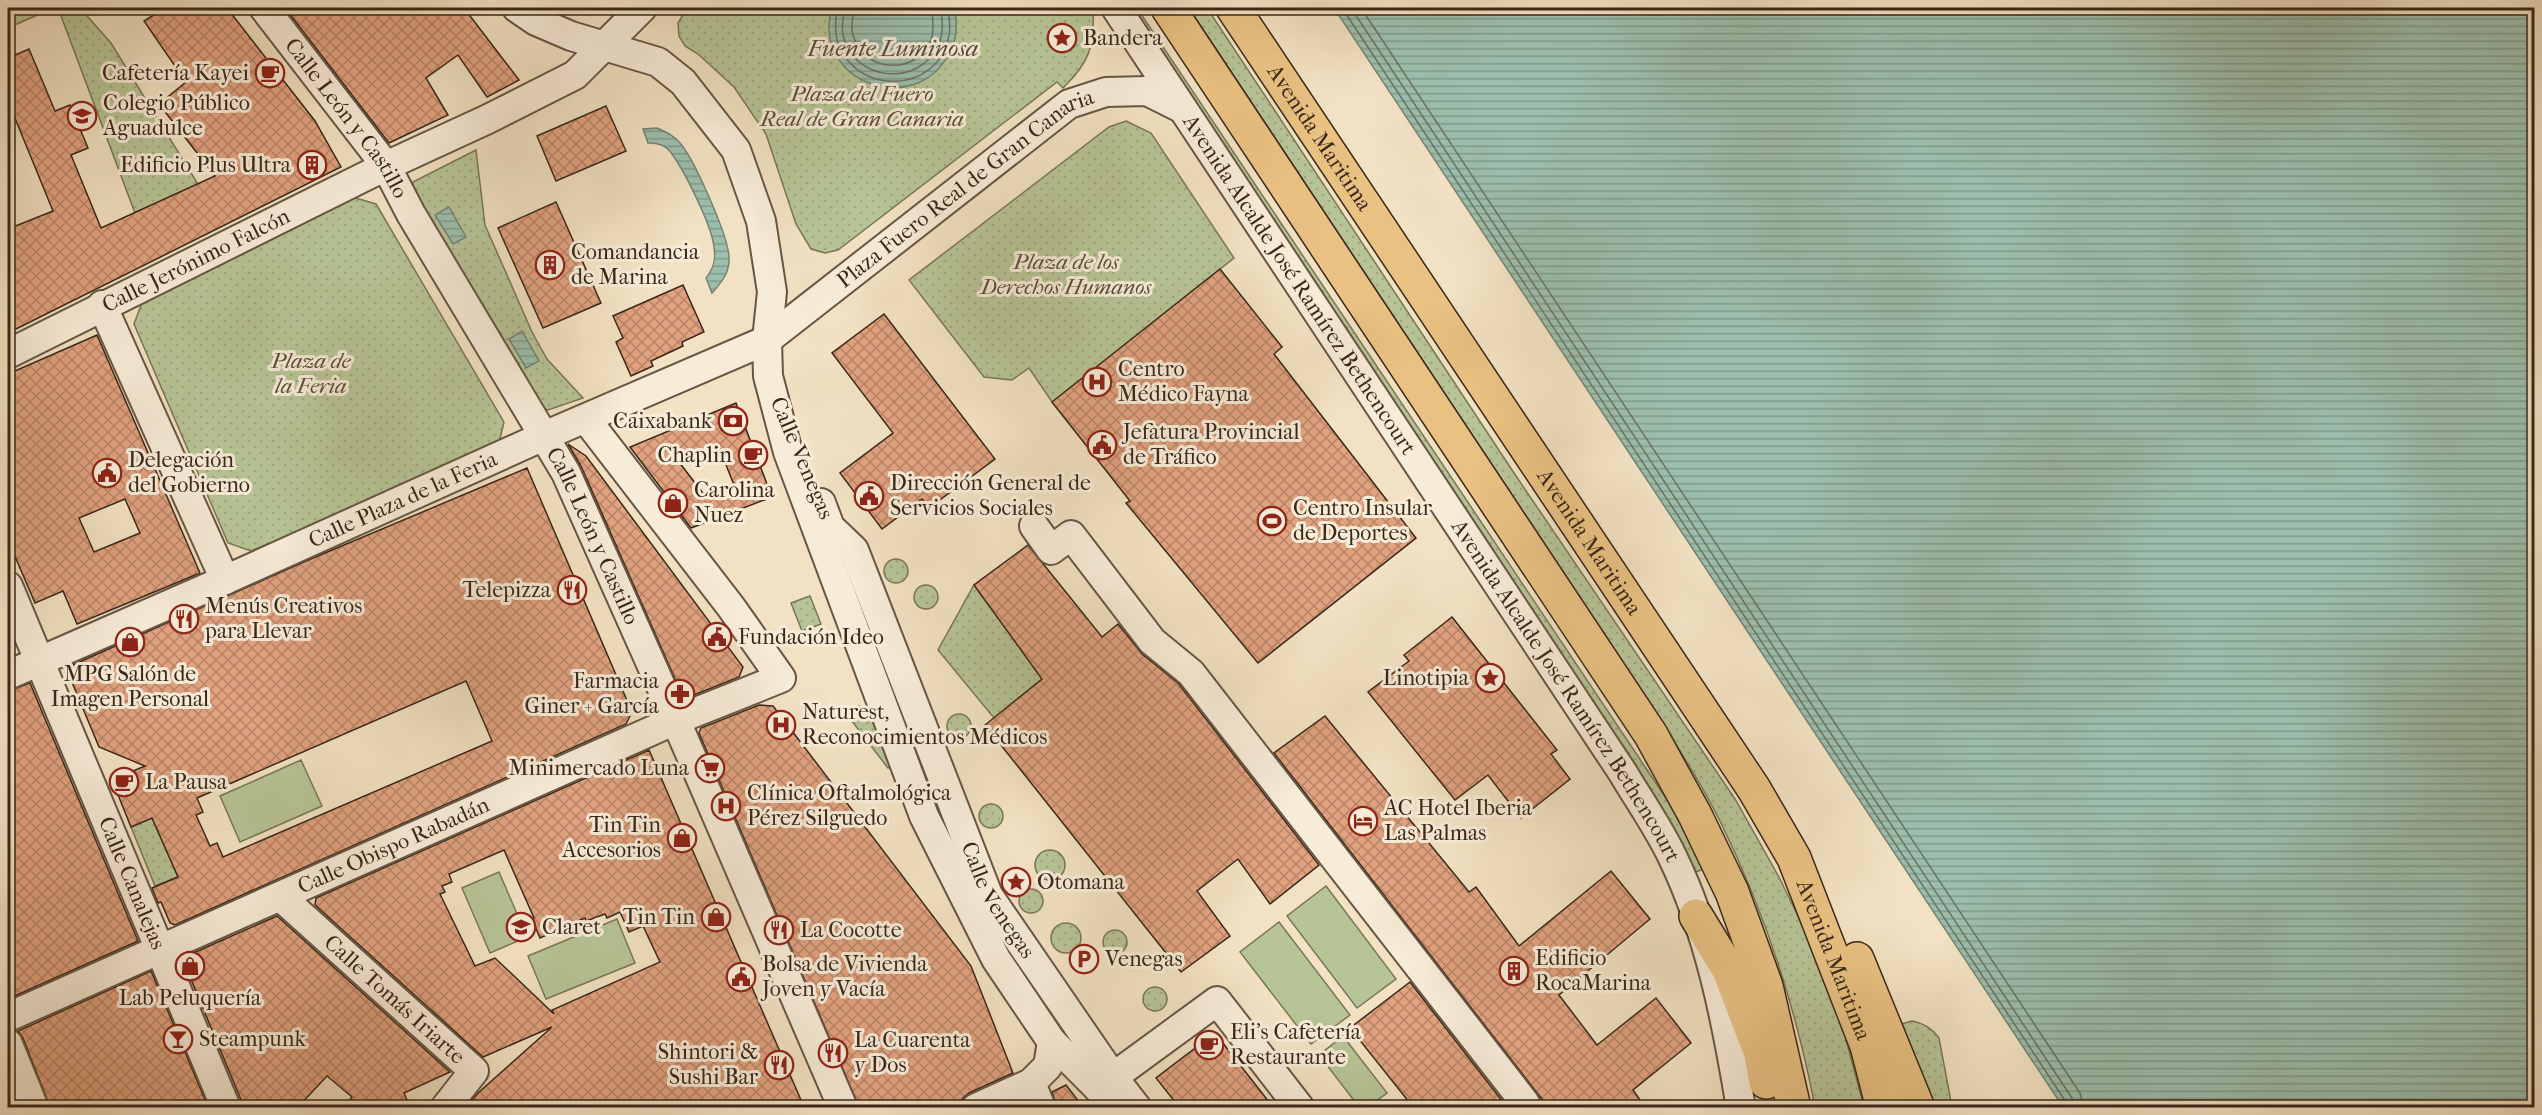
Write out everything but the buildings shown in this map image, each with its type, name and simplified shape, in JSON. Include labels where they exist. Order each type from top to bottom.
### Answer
[{"type":"highway","points":[[1168,8],[1656,745],[1695,815],[1732,892],[1766,986],[1794,1107]]},
{"type":"highway","name":"Avenida Maritima","points":[[1233,8],[1754,789],[1794,858],[1867,1046],[1883,1107]]},
{"type":"highway","points":[[1794,858],[1849,939],[1918,1107]]},
{"type":"highway","points":[[1696,916],[1730,970],[1761,1054],[1771,1107]]},
{"type":"street","name":"Calle León y Castillo","points":[[264,8],[386,166],[423,234],[566,473],[676,720],[843,1107]]},
{"type":"street","name":"Calle Venegas","points":[[517,8],[536,21],[571,36],[658,62],[682,82],[736,150],[762,221],[772,292],[766,340],[768,376],[788,452],[924,816],[996,959],[1052,1042],[1109,1091],[1137,1107]]},
{"type":"street","points":[[544,8],[571,36]]},
{"type":"street","points":[[386,166],[488,119],[574,75],[642,8]]},
{"type":"street","name":"Avenida Alcalde José Ramírez Bethencourt","points":[[1116,8],[1623,773],[1672,856],[1696,916],[1728,1028],[1741,1107]]},
{"type":"street","name":"Plaza Fuero Real de Gran Canaria","points":[[766,340],[1069,104],[1106,92],[1147,91],[1181,108]]},
{"type":"street","name":"Calle Jerónimo Falcón","points":[[8,354],[102,305],[386,166]]},
{"type":"street","points":[[102,305],[225,580]]},
{"type":"street","name":"Calle Plaza de la Feria","points":[[8,675],[544,436],[766,340]]},
{"type":"street","name":"Calle Venegas","points":[[768,376],[830,526],[854,550],[988,895],[1109,1091]]},
{"type":"street","name":"Calle Obispo Rabadán","points":[[8,1017],[676,720],[781,678],[730,607],[586,419]]},
{"type":"street","points":[[1034,526],[1051,550],[1071,535],[1152,640],[1191,673],[1526,1103],[1520,1107]]},
{"type":"street","name":"Calle Canalejas","points":[[8,586],[226,1107]]},
{"type":"street","name":"Calle Tomás Iriarte","points":[[280,897],[474,1071],[445,1107]]},
{"type":"street","points":[[1109,1091],[1217,1001],[1300,1107]]},
{"type":"street","points":[[976,1107],[1036,1095],[1048,1066],[1052,1042]]},
{"type":"street","points":[[8,1044],[34,1107]]},
{"type":"green space","points":[[8,8],[53,8],[8,28]]},
{"type":"green space","points":[[58,8],[80,8],[111,43],[201,189],[135,213]]},
{"type":"green space","name":"Plaza del Fuero Real de Gran Canaria","points":[[687,8],[1093,8],[1093,32],[1092,43],[1085,61],[1063,88],[1057,82],[838,250],[825,253],[811,249],[796,224],[766,134],[734,87],[698,54],[685,46],[679,36],[678,23]]},
{"type":"green space","points":[[1126,8],[1137,8],[1678,816],[1704,869],[1695,872],[1669,826]]},
{"type":"green space","points":[[1189,8],[1207,8],[1516,476],[1735,799],[1780,879],[1812,945],[1844,1032],[1864,1107],[1815,1107],[1798,1033],[1777,960],[1735,853],[1700,784],[1637,683]]},
{"type":"green space","name":"Plaza de los Derechos Humanos","points":[[1126,121],[1151,133],[1234,258],[1052,402],[1029,368],[1012,380],[984,377],[909,280],[1109,127]]},
{"type":"green space","points":[[476,150],[485,225],[532,332],[547,359],[583,398],[548,410],[540,406],[413,188],[413,182]]},
{"type":"green space","name":"Plaza de la Feria","points":[[352,197],[376,204],[504,422],[498,447],[251,551],[228,543],[134,324],[143,300]]},
{"type":"green space","points":[[896,559],[901,560],[907,566],[907,576],[901,582],[896,583],[891,582],[885,576],[884,571],[885,566],[891,560]]},
{"type":"green space","points":[[926,585],[931,586],[937,592],[937,602],[931,608],[926,609],[921,608],[915,602],[914,597],[915,592],[921,586]]},
{"type":"green space","points":[[974,585],[1042,679],[994,718],[938,650]]},
{"type":"green space","points":[[810,596],[821,624],[802,631],[791,603]]},
{"type":"green space","points":[[859,706],[869,711],[892,766],[888,768],[844,711],[849,707]]},
{"type":"green space","points":[[959,714],[964,715],[970,721],[970,731],[964,737],[959,738],[954,737],[948,731],[947,726],[948,721],[954,715]]},
{"type":"green space","points":[[301,760],[322,806],[240,842],[220,796]]},
{"type":"green space","points":[[991,804],[996,805],[1002,811],[1002,821],[996,827],[991,828],[986,827],[980,821],[979,816],[980,811],[986,805]]},
{"type":"green space","points":[[152,818],[178,877],[155,886],[131,827]]},
{"type":"green space","points":[[1050,850],[1061,854],[1065,865],[1061,876],[1050,880],[1039,876],[1035,865],[1039,854]]},
{"type":"green space","points":[[499,872],[527,937],[490,953],[462,888]]},
{"type":"green space","points":[[1326,886],[1396,979],[1357,1008],[1287,916]]},
{"type":"green space","points":[[1031,889],[1036,890],[1042,896],[1042,906],[1036,912],[1031,913],[1026,912],[1020,906],[1019,901],[1020,896],[1026,890]]},
{"type":"green space","points":[[617,919],[635,963],[546,999],[528,956]]},
{"type":"green space","points":[[1279,922],[1350,1015],[1311,1044],[1240,952]]},
{"type":"green space","points":[[1066,923],[1077,927],[1081,938],[1077,949],[1066,953],[1055,949],[1051,938],[1055,927]]},
{"type":"green space","points":[[1115,930],[1123,934],[1127,942],[1123,950],[1115,954],[1107,950],[1103,942],[1107,934]]},
{"type":"green space","points":[[1155,987],[1163,991],[1167,999],[1163,1007],[1155,1011],[1147,1007],[1143,999],[1147,991]]},
{"type":"green space","points":[[1912,1021],[1927,1026],[1939,1038],[1952,1107],[1931,1107],[1901,1024]]},
{"type":"green space","points":[[1343,1036],[1387,1093],[1368,1107],[1359,1107],[1319,1055]]},
{"type":"water","name":"Fuente Luminosa","points":[[832,8],[954,8],[956,25],[954,42],[950,52],[934,73],[914,84],[891,88],[870,83],[850,72],[836,55],[829,34]]},
{"type":"water","points":[[1334,8],[2534,8],[2534,1107],[2063,1107]]},
{"type":"water","points":[[657,128],[675,138],[686,152],[723,232],[729,257],[728,267],[722,281],[712,293],[706,278],[713,267],[715,255],[708,226],[672,154],[662,145],[648,143],[643,129]]},
{"type":"water","points":[[449,207],[466,237],[453,244],[435,215]]},
{"type":"water","points":[[522,331],[539,361],[526,368],[509,339]]},
{"type":"place","name":"Bandera","points":[[1062,38]]},
{"type":"place","name":"Cafetería Kayei","points":[[270,73]]},
{"type":"place","name":"Colegio Público Aguadulce","points":[[82,116]]},
{"type":"place","name":"Edificio Plus Ultra","points":[[312,165]]},
{"type":"place","name":"Comandancia de Marina","points":[[550,265]]},
{"type":"place","name":"Centro Médico Fayna","points":[[1097,382]]},
{"type":"place","name":"Caixabank","points":[[733,421]]},
{"type":"place","name":"Jefatura Provincial de Tráfico","points":[[1102,445]]},
{"type":"place","name":"Chaplin","points":[[753,455]]},
{"type":"place","name":"Delegación del Gobierno","points":[[107,473]]},
{"type":"place","name":"Dirección General de Servicios Sociales","points":[[869,496]]},
{"type":"place","name":"Carolina Nuez","points":[[673,503]]},
{"type":"place","name":"Centro Insular de Deportes","points":[[1272,521]]},
{"type":"place","name":"Telepizza","points":[[572,590]]},
{"type":"place","name":"Menús Creativos para Llevar","points":[[184,619]]},
{"type":"place","name":"Fundación Ideo","points":[[717,637]]},
{"type":"place","name":"MPG Salón de Imagen Personal","points":[[130,642]]},
{"type":"place","name":"Linotipia","points":[[1490,678]]},
{"type":"place","name":"Farmacia Giner + García","points":[[680,694]]},
{"type":"place","name":"Naturest, Reconocimientos Médicos","points":[[781,725]]},
{"type":"place","name":"Minimercado Luna","points":[[710,768]]},
{"type":"place","name":"La Pausa","points":[[124,782]]},
{"type":"place","name":"Clínica Oftalmológica Pérez Silguedo","points":[[726,806]]},
{"type":"place","name":"AC Hotel Iberia Las Palmas","points":[[1363,821]]},
{"type":"place","name":"Tin Tin Accesorios","points":[[682,838]]},
{"type":"place","name":"Otomana","points":[[1016,882]]},
{"type":"place","name":"Tin Tin","points":[[716,917]]},
{"type":"place","name":"Claret","points":[[521,927]]},
{"type":"place","name":"La Cocotte","points":[[779,930]]},
{"type":"place","name":"Venegas","points":[[1084,959]]},
{"type":"place","name":"Lab Peluquería","points":[[190,966]]},
{"type":"place","name":"Edificio RocaMarina","points":[[1514,971]]},
{"type":"place","name":"Bolsa de Vivienda Joven y Vacía","points":[[741,977]]},
{"type":"place","name":"Steampunk","points":[[178,1039]]},
{"type":"place","name":"Eli's Cafetería Restaurante","points":[[1209,1045]]},
{"type":"place","name":"La Cuarenta y Dos","points":[[833,1053]]},
{"type":"place","name":"Shintori & Sushi Bar","points":[[779,1065]]}]
